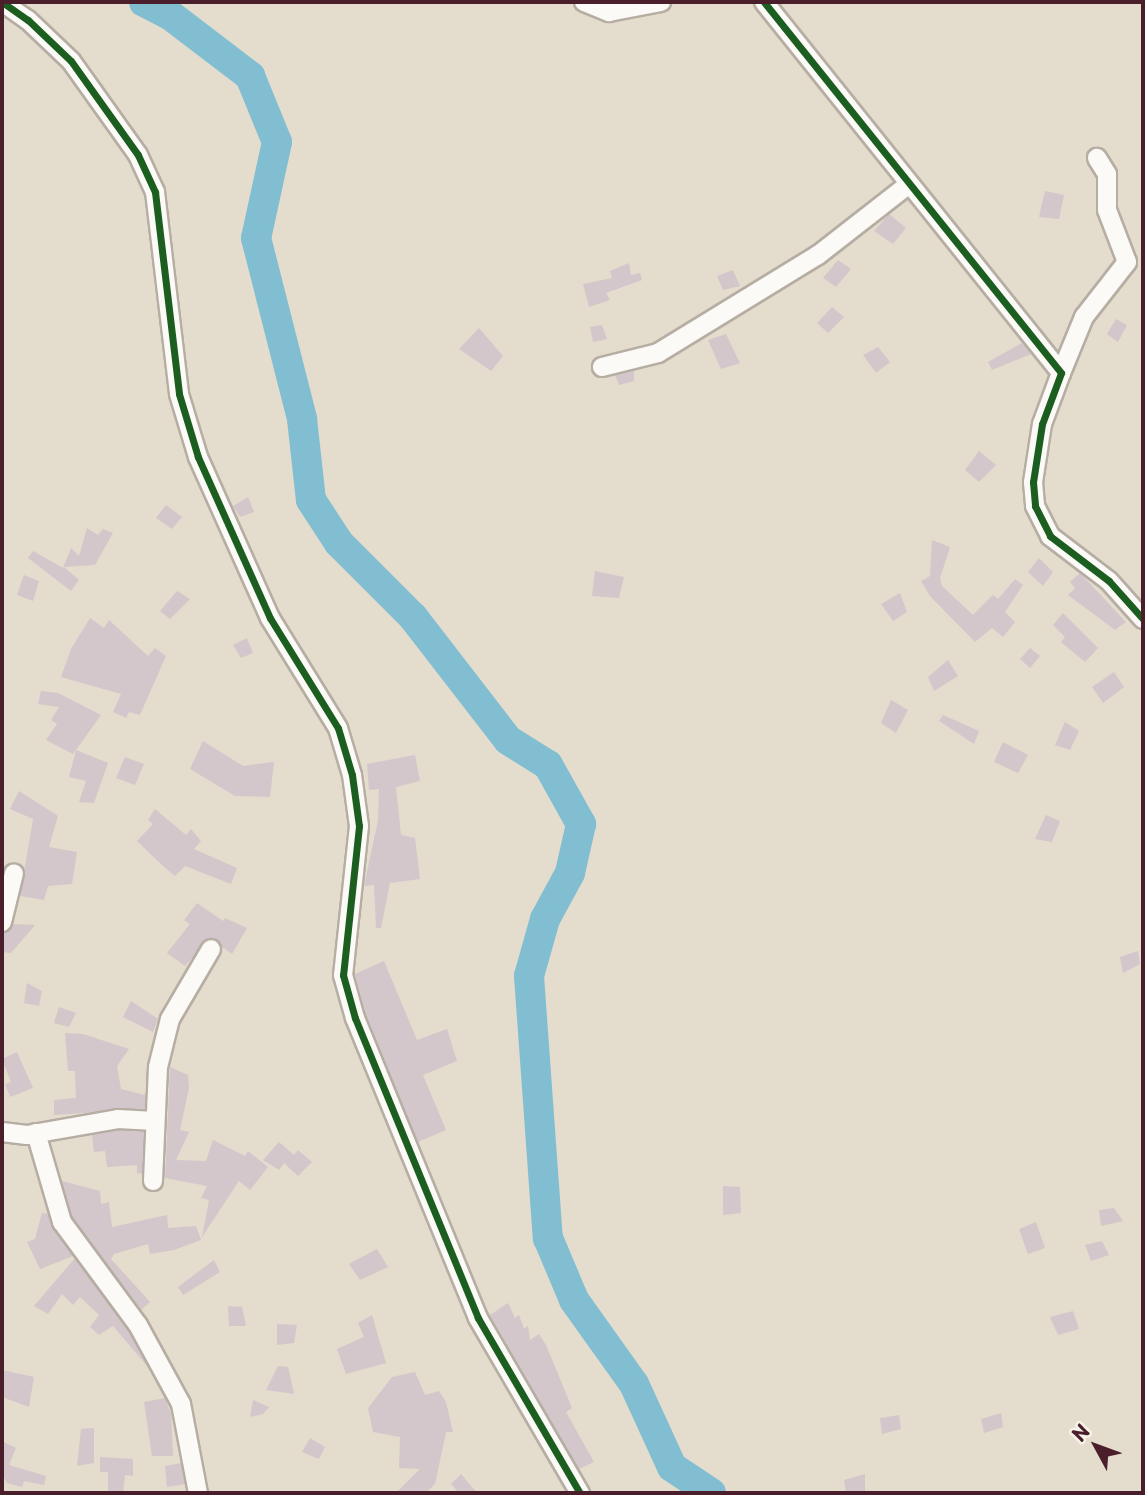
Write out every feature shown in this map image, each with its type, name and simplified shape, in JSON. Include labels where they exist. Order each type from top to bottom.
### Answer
[{"type":"street","points":[[2,2],[71,61],[138,155],[155,192],[179,394],[198,457],[270,618],[338,728],[352,775],[359,826],[343,975],[355,1018],[478,1318],[580,1493]]},
{"type":"street","points":[[584,2],[609,12],[661,2]]},
{"type":"street","points":[[764,2],[1061,373]]},
{"type":"street","points":[[1097,158],[1107,174],[1107,210],[1127,262],[1084,317],[1042,424],[1032,482],[1035,506],[1050,536],[1109,581],[1143,619]]},
{"type":"street","points":[[602,367],[658,353],[818,255],[908,184]]},
{"type":"street","points":[[2,922],[14,873]]},
{"type":"street","points":[[153,1181],[158,1067],[170,1018],[211,949]]},
{"type":"street","points":[[2,1132],[36,1133],[118,1119],[155,1121]]},
{"type":"street","points":[[36,1133],[62,1222],[138,1325],[181,1404],[198,1493]]},
{"type":"building","points":[[1045,191],[1064,195],[1059,219],[1039,217]]},
{"type":"building","points":[[889,214],[906,228],[893,244],[874,231]]},
{"type":"building","points":[[838,260],[851,269],[836,287],[823,278]]},
{"type":"building","points":[[629,263],[631,275],[640,273],[642,280],[606,293],[610,300],[589,307],[583,284],[612,278],[610,271]]},
{"type":"building","points":[[733,270],[740,286],[723,290],[717,276]]},
{"type":"building","points":[[832,307],[844,317],[828,333],[817,323]]},
{"type":"building","points":[[1116,319],[1127,325],[1118,342],[1107,334]]},
{"type":"building","points":[[602,325],[607,339],[593,342],[590,327]]},
{"type":"building","points":[[479,328],[503,356],[491,371],[459,349]]},
{"type":"building","points":[[726,334],[740,363],[721,369],[708,340]]},
{"type":"building","points":[[1022,343],[1031,354],[992,370],[988,362]]},
{"type":"building","points":[[878,347],[890,362],[876,373],[863,355]]},
{"type":"building","points":[[634,371],[634,381],[619,385],[615,375]]},
{"type":"building","points":[[979,451],[996,465],[979,482],[965,470]]},
{"type":"building","points":[[248,497],[254,512],[240,517],[233,506]]},
{"type":"building","points":[[166,505],[182,517],[172,529],[156,518]]},
{"type":"building","points":[[87,528],[98,535],[103,529],[113,533],[95,565],[64,567],[79,580],[71,591],[28,558],[33,551],[63,568],[71,548],[79,556]]},
{"type":"building","points":[[932,540],[950,547],[940,578],[942,586],[973,615],[993,595],[998,599],[1015,579],[1023,585],[1005,612],[1015,622],[1003,637],[992,628],[975,642],[930,596],[921,581],[930,576]]},
{"type":"building","points":[[1039,558],[1053,572],[1043,586],[1028,572]]},
{"type":"building","points":[[595,571],[624,577],[619,598],[592,596]]},
{"type":"building","points":[[1080,573],[1126,622],[1115,630],[1068,595],[1075,588],[1070,582]]},
{"type":"building","points":[[24,575],[39,581],[33,601],[17,595]]},
{"type":"building","points":[[177,591],[190,599],[170,619],[160,611]]},
{"type":"building","points":[[900,593],[907,612],[893,621],[881,604]]},
{"type":"building","points":[[1063,613],[1098,648],[1085,662],[1061,642],[1065,637],[1053,625]]},
{"type":"building","points":[[90,618],[104,628],[109,620],[148,656],[155,648],[166,656],[140,715],[129,712],[126,718],[113,712],[121,694],[61,677],[71,649]]},
{"type":"building","points":[[247,638],[253,653],[241,658],[233,645]]},
{"type":"building","points":[[1030,648],[1040,656],[1030,668],[1020,659]]},
{"type":"building","points":[[948,660],[958,676],[934,691],[928,677]]},
{"type":"building","points":[[1114,672],[1124,687],[1103,703],[1092,687]]},
{"type":"building","points":[[41,691],[58,693],[101,715],[73,754],[46,740],[57,724],[51,720],[59,707],[38,704]]},
{"type":"building","points":[[891,700],[908,710],[896,733],[881,723]]},
{"type":"building","points":[[943,715],[979,731],[974,744],[939,721]]},
{"type":"building","points":[[1065,722],[1079,731],[1070,750],[1055,745]]},
{"type":"building","points":[[203,741],[243,766],[274,762],[270,797],[235,796],[190,769]]},
{"type":"building","points":[[1003,742],[1028,755],[1018,773],[994,762]]},
{"type":"building","points":[[76,750],[108,763],[94,803],[79,802],[86,781],[69,777]]},
{"type":"building","points":[[415,755],[420,781],[396,787],[401,835],[415,838],[420,879],[390,883],[381,928],[376,928],[374,885],[364,886],[378,820],[379,789],[369,790],[367,764]]},
{"type":"building","points":[[125,757],[144,764],[135,785],[116,778]]},
{"type":"building","points":[[19,791],[58,816],[49,847],[77,852],[72,884],[48,886],[44,900],[20,896],[33,819],[10,809]]},
{"type":"building","points":[[155,809],[186,835],[191,829],[201,841],[194,849],[237,868],[231,884],[185,866],[175,876],[137,841],[153,824],[148,820]]},
{"type":"building","points":[[1046,815],[1060,821],[1052,842],[1035,839]]},
{"type":"building","points":[[197,903],[223,921],[225,918],[247,928],[232,954],[210,938],[185,966],[167,953],[190,924],[184,920]]},
{"type":"building","points":[[13,924],[35,925],[11,953],[2,952],[2,933]]},
{"type":"building","points":[[1138,951],[1140,964],[1123,973],[1120,957]]},
{"type":"building","points":[[384,961],[417,1040],[447,1029],[457,1061],[423,1075],[446,1130],[418,1142],[366,1014],[355,974]]},
{"type":"building","points":[[27,983],[42,991],[39,1006],[24,1003]]},
{"type":"building","points":[[131,1001],[158,1019],[153,1032],[123,1017]]},
{"type":"building","points":[[59,1007],[76,1013],[69,1027],[54,1023]]},
{"type":"building","points":[[65,1033],[83,1034],[129,1049],[117,1066],[121,1089],[145,1095],[145,1109],[54,1115],[54,1100],[76,1098],[75,1071],[68,1071]]},
{"type":"building","points":[[17,1052],[33,1088],[10,1097],[5,1084],[11,1082],[2,1059]]},
{"type":"building","points":[[170,1067],[188,1075],[189,1088],[180,1130],[189,1132],[176,1160],[206,1161],[213,1140],[245,1156],[248,1151],[268,1167],[250,1190],[239,1181],[202,1237],[209,1200],[201,1198],[207,1186],[165,1178]]},
{"type":"building","points":[[119,1130],[144,1132],[142,1174],[137,1173],[137,1165],[107,1167],[105,1151],[94,1152],[92,1135]]},
{"type":"building","points":[[279,1142],[294,1155],[298,1150],[312,1162],[298,1176],[284,1163],[279,1170],[263,1160]]},
{"type":"building","points":[[62,1181],[100,1191],[101,1204],[109,1202],[112,1227],[167,1215],[168,1228],[196,1226],[201,1240],[174,1250],[150,1254],[148,1244],[114,1254],[111,1259],[150,1302],[141,1310],[72,1217]]},
{"type":"building","points":[[723,1186],[740,1187],[741,1213],[723,1215]]},
{"type":"building","points":[[1114,1208],[1123,1221],[1101,1226],[1099,1210]]},
{"type":"building","points":[[42,1213],[48,1214],[73,1256],[40,1269],[27,1242],[35,1239]]},
{"type":"building","points":[[1036,1222],[1045,1248],[1028,1254],[1019,1229]]},
{"type":"building","points":[[1102,1241],[1109,1255],[1091,1261],[1085,1245]]},
{"type":"building","points":[[377,1249],[388,1267],[360,1280],[349,1264]]},
{"type":"building","points":[[75,1258],[128,1331],[148,1367],[113,1326],[99,1335],[90,1327],[99,1315],[80,1297],[73,1305],[62,1294],[48,1314],[34,1306]]},
{"type":"building","points":[[214,1260],[220,1272],[183,1295],[178,1287]]},
{"type":"building","points":[[508,1303],[515,1318],[519,1315],[524,1329],[528,1326],[530,1340],[539,1334],[546,1345],[572,1408],[566,1412],[594,1462],[579,1469],[490,1315]]},
{"type":"building","points":[[228,1306],[242,1307],[246,1326],[229,1326]]},
{"type":"building","points":[[1073,1311],[1079,1329],[1058,1335],[1050,1317]]},
{"type":"building","points":[[372,1315],[386,1363],[346,1374],[337,1349],[364,1337],[358,1323]]},
{"type":"building","points":[[277,1324],[297,1325],[294,1343],[277,1345]]},
{"type":"building","points":[[278,1366],[288,1367],[294,1394],[266,1390]]},
{"type":"building","points":[[2,1370],[34,1377],[29,1407],[2,1397]]},
{"type":"building","points":[[415,1372],[425,1395],[439,1391],[446,1402],[453,1432],[446,1432],[435,1484],[426,1493],[396,1493],[420,1469],[399,1468],[400,1437],[373,1432],[368,1408],[392,1377]]},
{"type":"building","points":[[165,1398],[171,1414],[173,1456],[152,1456],[144,1402]]},
{"type":"building","points":[[253,1400],[269,1407],[263,1414],[250,1417]]},
{"type":"building","points":[[1001,1413],[1003,1427],[984,1433],[981,1419]]},
{"type":"building","points":[[899,1415],[901,1429],[882,1434],[880,1418]]},
{"type":"building","points":[[94,1428],[94,1463],[77,1466],[81,1429]]},
{"type":"building","points":[[310,1438],[325,1447],[319,1459],[302,1452]]},
{"type":"building","points":[[2,1441],[16,1448],[9,1465],[46,1476],[44,1485],[24,1481],[22,1487],[7,1483],[4,1478],[2,1482]]},
{"type":"building","points":[[100,1457],[133,1459],[133,1476],[125,1475],[123,1493],[108,1493],[108,1472],[100,1472]]},
{"type":"building","points":[[181,1463],[185,1484],[167,1487],[165,1466]]},
{"type":"building","points":[[461,1474],[477,1493],[459,1493],[451,1484]]},
{"type":"building","points":[[865,1474],[865,1491],[846,1493],[844,1480]]},
{"type":"waterway","points":[[144,2],[170,15],[250,76],[277,142],[256,238],[302,419],[311,500],[339,543],[413,617],[508,740],[548,765],[581,824],[570,873],[545,919],[529,976],[548,1238],[574,1300],[634,1384],[672,1467],[711,1493]]},
{"type":"cycle path","points":[[2,2],[28,20],[71,61],[138,155],[155,192],[179,394],[198,457],[270,618],[338,728],[352,775],[359,826],[343,975],[355,1018],[478,1318],[580,1493]]},
{"type":"cycle path","points":[[764,2],[1061,373],[1042,424],[1033,482],[1035,506],[1050,536],[1109,581],[1143,619]]}]
